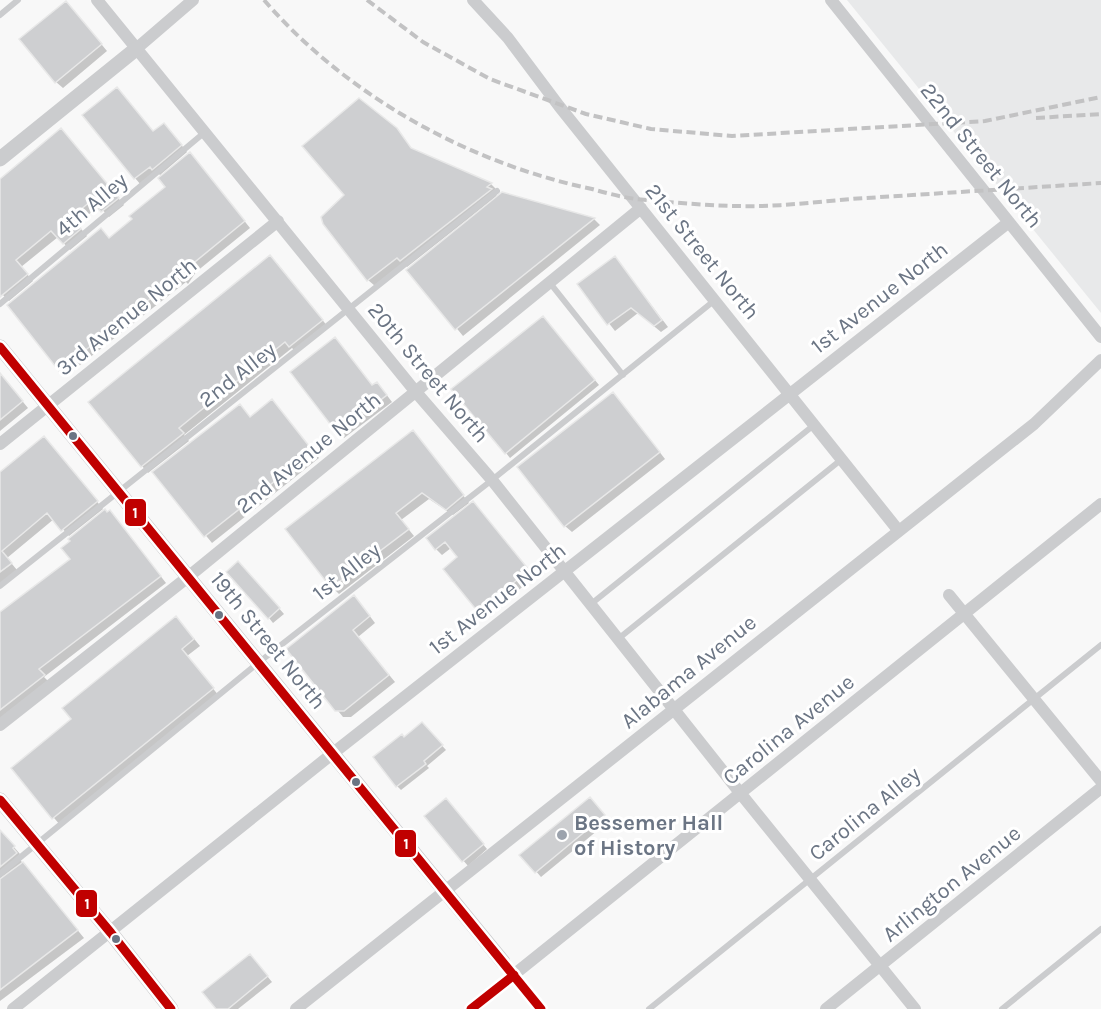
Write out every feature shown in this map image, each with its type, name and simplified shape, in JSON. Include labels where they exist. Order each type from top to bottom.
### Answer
[{"type":"street","name":"20th Street North","points":[[97,0],[415,391],[492,480],[915,1009]]},
{"type":"street","points":[[0,159],[194,0]]},
{"type":"street","name":"21st Street North","points":[[473,0],[508,38],[559,106],[898,530]]},
{"type":"street","name":"22nd Street North","points":[[831,0],[1101,337]]},
{"type":"street","name":"2nd Avenue North","points":[[0,725],[188,577],[641,208]]},
{"type":"street","name":"3rd Avenue North","points":[[0,444],[278,221]]},
{"type":"street","name":"1st Avenue North","points":[[13,1009],[1009,222]]},
{"type":"street","name":"19th Street North","points":[[0,347],[503,962]]},
{"type":"street","name":"Alabama Avenue","points":[[296,1009],[1034,424],[1101,360]]},
{"type":"street","name":"Carolina Avenue","points":[[471,1009],[1101,504]]},
{"type":"street","points":[[949,595],[1101,781]]},
{"type":"street","name":"Arlington Avenue","points":[[826,1009],[1101,788]]},
{"type":"street","points":[[0,800],[171,1009]]},
{"type":"street","points":[[503,962],[541,1009]]},
{"type":"lane","points":[[0,15],[18,0]]},
{"type":"lane","name":"4th Alley","points":[[0,304],[205,132]]},
{"type":"lane","name":"2nd Alley","points":[[0,586],[497,191]]},
{"type":"lane","points":[[550,282],[622,375]]},
{"type":"lane","name":"1st Alley","points":[[0,874],[258,663],[492,480],[715,300]]},
{"type":"lane","points":[[591,604],[814,425]]},
{"type":"lane","points":[[618,639],[842,459]]},
{"type":"lane","name":"Carolina Alley","points":[[649,1009],[1101,645]]},
{"type":"lane","points":[[1002,1009],[1101,929]]},
{"type":"shaded area","points":[[847,0],[1101,0],[1101,313]]},
{"type":"building","points":[[66,1],[102,44],[55,83],[19,39]]},
{"type":"building","points":[[117,87],[153,131],[164,123],[182,145],[152,170],[150,167],[134,179],[82,115]]},
{"type":"building","points":[[359,98],[397,128],[411,148],[492,183],[487,187],[492,189],[400,261],[397,258],[367,281],[323,224],[321,217],[344,195],[302,146]]},
{"type":"building","points":[[61,128],[119,198],[101,212],[92,200],[72,217],[81,229],[63,244],[51,231],[16,260],[28,274],[0,297],[0,179]]},
{"type":"building","points":[[190,152],[245,221],[190,266],[182,280],[179,276],[59,371],[7,305],[101,228],[109,238],[132,219],[129,216],[165,187],[158,178]]},
{"type":"building","points":[[502,192],[595,218],[455,330],[406,270]]},
{"type":"building","points":[[270,255],[323,320],[289,347],[285,342],[179,428],[184,433],[141,467],[88,402]]},
{"type":"building","points":[[615,256],[662,320],[654,326],[631,308],[607,325],[577,284]]},
{"type":"building","points":[[543,316],[595,380],[505,454],[451,389]]},
{"type":"building","points":[[335,337],[372,385],[377,382],[387,395],[337,433],[290,372]]},
{"type":"building","points":[[0,373],[23,401],[0,420]]},
{"type":"building","points":[[613,392],[660,452],[564,527],[517,467]]},
{"type":"building","points":[[272,399],[313,451],[204,537],[152,472],[240,404],[250,417]]},
{"type":"building","points":[[413,430],[464,495],[446,510],[422,493],[396,513],[409,529],[331,588],[285,529]]},
{"type":"building","points":[[44,436],[98,501],[61,531],[47,513],[2,551],[12,563],[0,572],[0,472]]},
{"type":"building","points":[[473,501],[529,570],[478,612],[443,569],[457,557],[445,542],[435,550],[426,538]]},
{"type":"building","points":[[105,509],[107,512],[110,510],[161,576],[39,669],[45,675],[0,710],[0,612],[70,559],[61,548],[70,541],[68,539]]},
{"type":"building","points":[[238,561],[280,608],[268,619],[226,572]]},
{"type":"building","points":[[354,595],[370,616],[353,630],[389,675],[344,711],[335,711],[286,649]]},
{"type":"building","points":[[176,616],[194,639],[182,649],[214,688],[52,819],[11,768],[71,719],[62,708]]},
{"type":"building","points":[[422,722],[443,745],[424,761],[426,764],[396,787],[373,757],[402,734],[404,737]]},
{"type":"building","name":"Bessemer Hall of History","points":[[590,797],[605,815],[535,873],[519,855]]},
{"type":"building","points":[[446,798],[484,844],[462,862],[424,816]]},
{"type":"building","points":[[0,830],[15,846],[13,848],[17,853],[0,867]]},
{"type":"building","points":[[23,862],[78,930],[0,990],[0,879]]},
{"type":"building","points":[[250,954],[268,976],[228,1009],[216,1009],[202,992]]},
{"type":"railway","points":[[264,0],[297,35],[333,66],[372,95],[413,121],[500,162],[619,196],[699,204],[762,206],[1101,183]]},
{"type":"railway","points":[[367,0],[423,42],[490,79],[586,114],[651,129],[732,136],[985,121],[1101,97]]},
{"type":"railway","points":[[1036,118],[1101,114]]},
{"type":"transit line","name":"1","points":[[0,347],[541,1009]]},
{"type":"transit line","name":"1","points":[[0,800],[171,1009]]},
{"type":"transit line","name":"1","points":[[471,1009],[514,975]]},
{"type":"place","name":"Bessemer Hall of History","points":[[562,835]]}]
